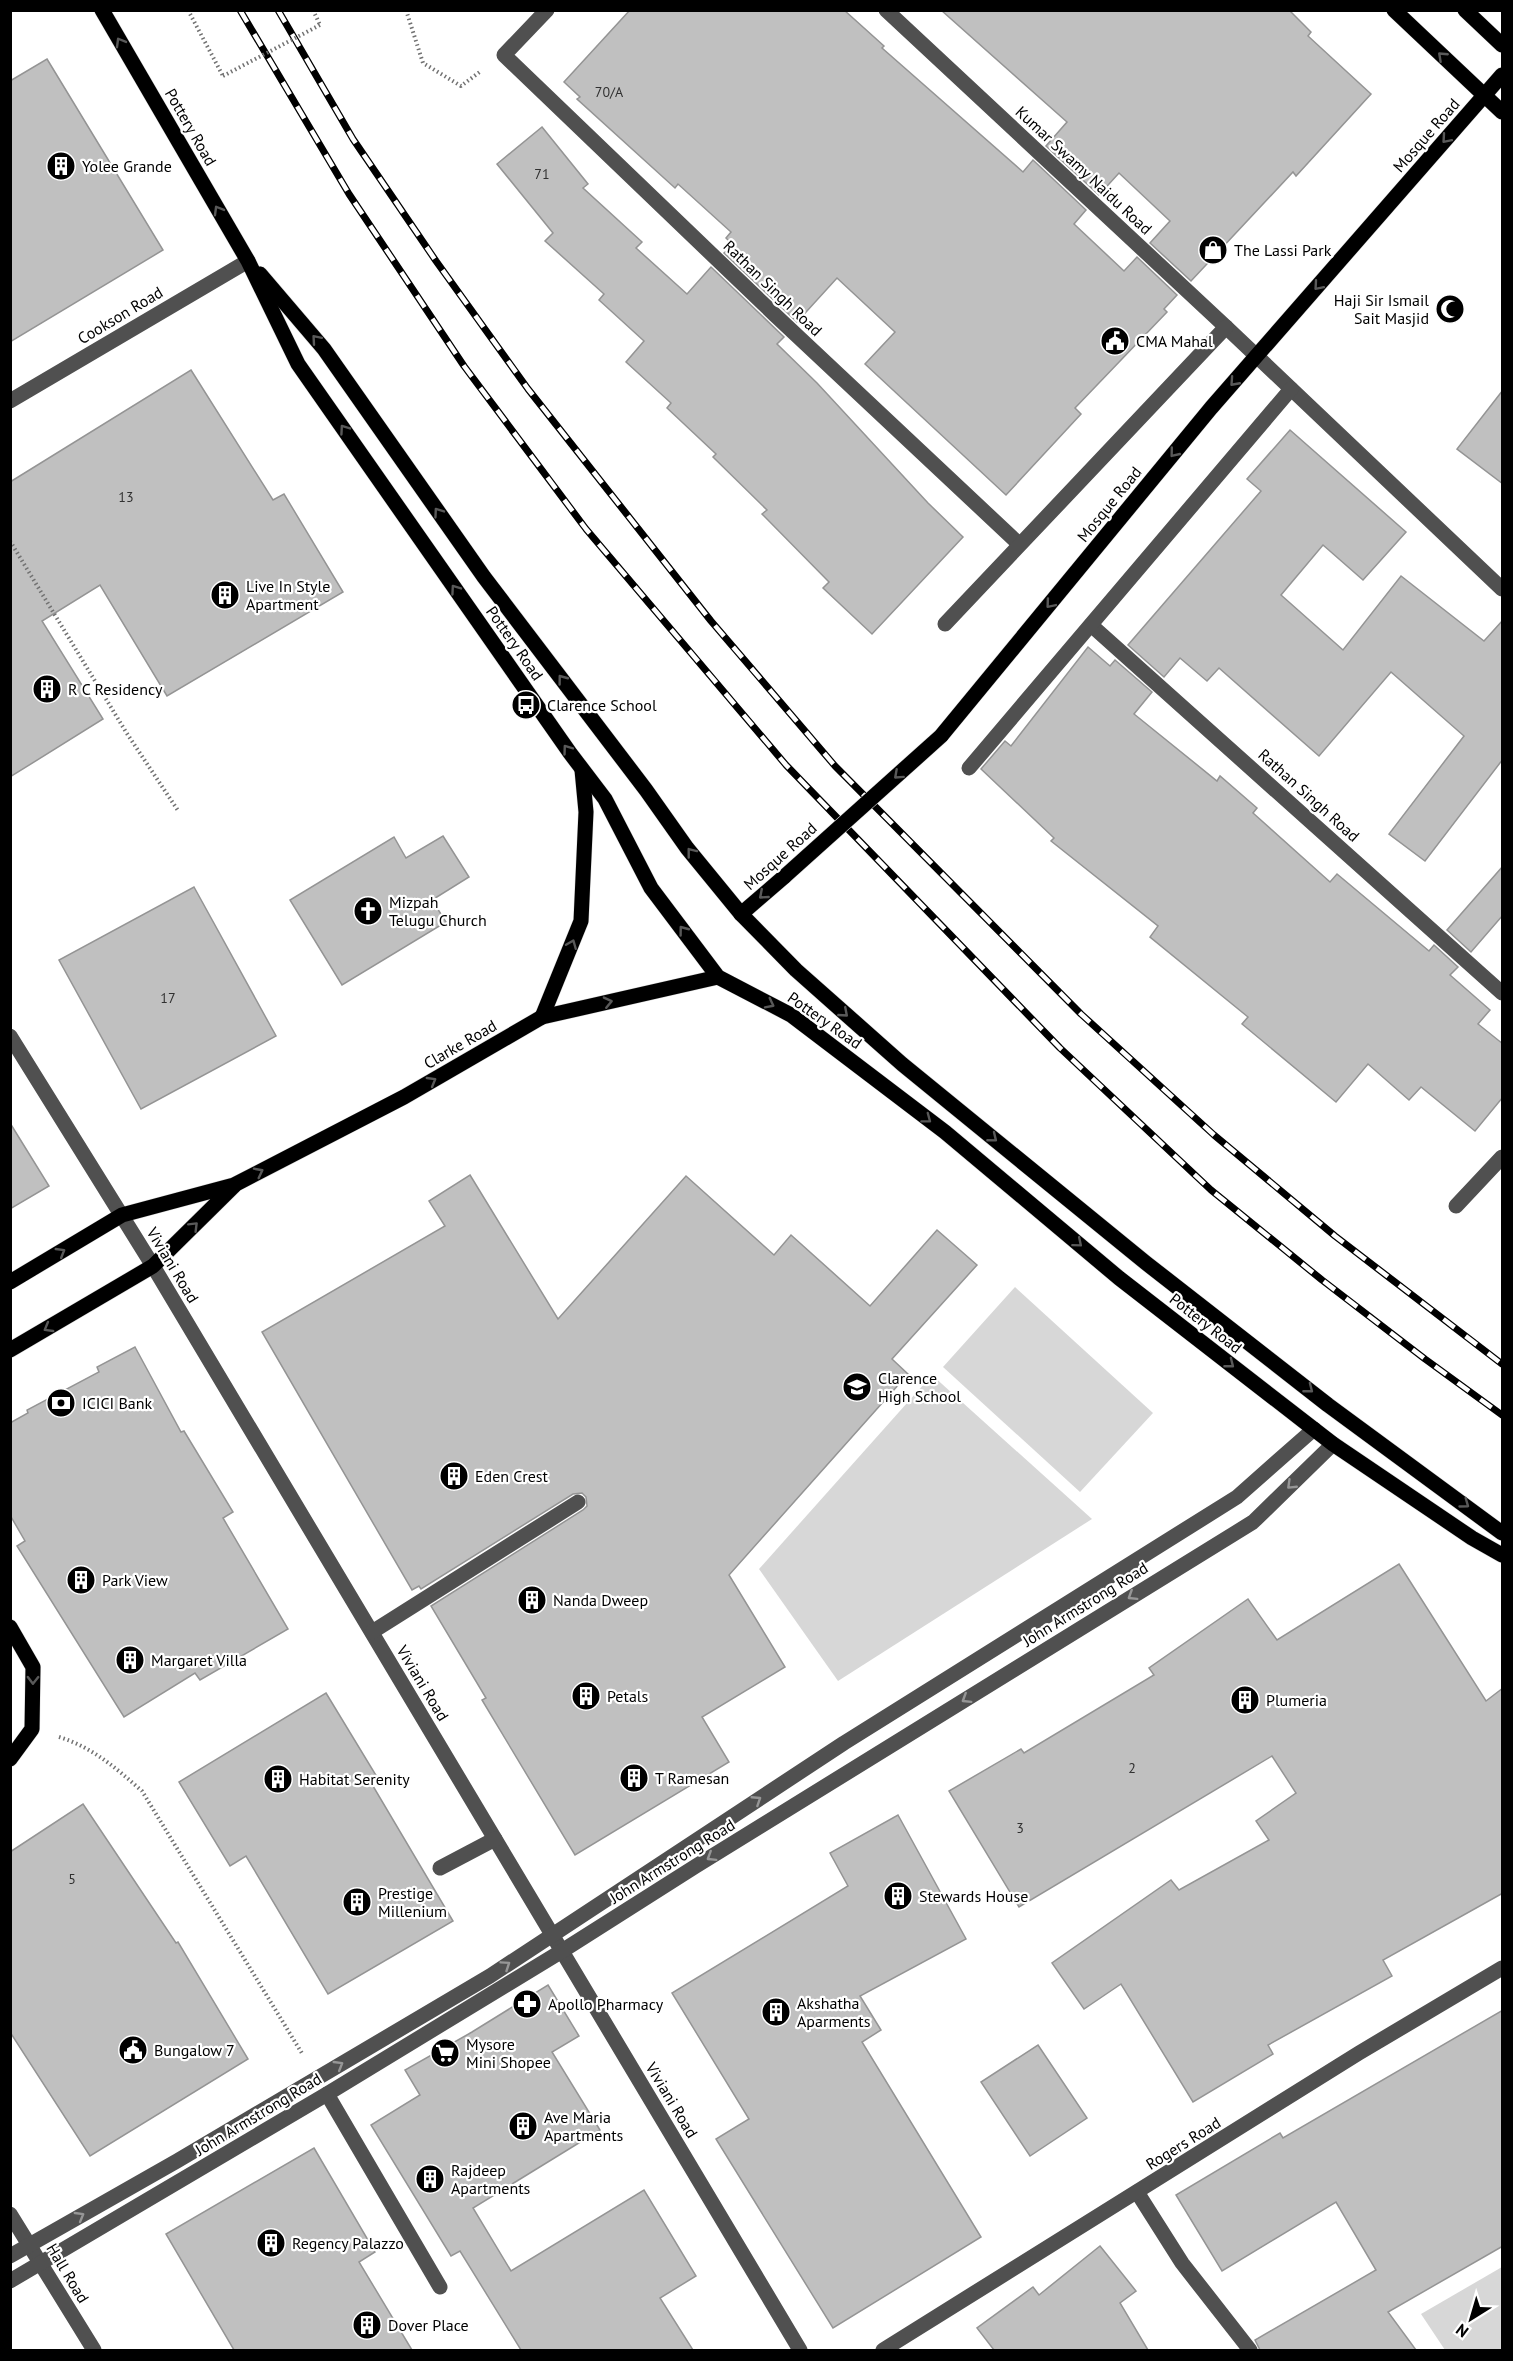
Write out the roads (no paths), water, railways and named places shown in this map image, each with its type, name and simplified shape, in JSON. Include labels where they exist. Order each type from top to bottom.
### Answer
[{"type":"main road","name":"Pottery Road","points":[[102,10],[248,261],[298,364],[605,799],[651,888],[718,977],[791,1015],[945,1132],[1119,1278],[1333,1444],[1472,1538],[1503,1555]]},
{"type":"main road","points":[[1394,10],[1503,112]]},
{"type":"main road","points":[[1465,10],[1503,45]]},
{"type":"main road","name":"Mosque Road","points":[[741,914],[941,736],[1211,408],[1503,75]]},
{"type":"main road","name":"Pottery Road","points":[[248,261],[324,349],[484,578],[646,790],[687,848],[741,914],[796,970],[902,1064],[1146,1263],[1328,1405],[1503,1533]]},
{"type":"main road","points":[[542,1017],[581,921],[586,812],[582,769]]},
{"type":"main road","name":"Clarke Road","points":[[10,1282],[122,1215],[234,1185],[404,1097],[542,1017],[718,977]]},
{"type":"main road","name":"Clarke Road","points":[[10,1350],[153,1266],[234,1185]]},
{"type":"main road","points":[[10,1627],[33,1667],[32,1729],[10,1759]]},
{"type":"street","name":"Rathan Singh Road","points":[[547,10],[504,55],[1019,544]]},
{"type":"street","name":"Kumar Swamy Naidu Road","points":[[886,10],[1503,589]]},
{"type":"street","name":"Cookson Road","points":[[10,401],[248,261]]},
{"type":"street","points":[[945,624],[1226,327]]},
{"type":"street","points":[[969,768],[1291,389]]},
{"type":"street","name":"Rathan Singh Road","points":[[1091,625],[1503,993]]},
{"type":"street","name":"Viviani Road","points":[[10,1036],[153,1266],[800,2350]]},
{"type":"street","points":[[1456,1206],[1503,1157]]},
{"type":"street","name":"John Armstrong Road","points":[[10,2256],[490,1976],[844,1743],[1237,1497],[1314,1429]]},
{"type":"street","name":"John Armstrong Road","points":[[10,2281],[327,2094],[562,1951],[1253,1522],[1333,1444]]},
{"type":"street","points":[[372,1632],[578,1502]]},
{"type":"street","points":[[440,1868],[495,1839]]},
{"type":"street","name":"Rogers Road","points":[[883,2350],[1359,2054],[1503,1968]]},
{"type":"street","points":[[327,2094],[440,2287]]},
{"type":"street","points":[[1137,2192],[1182,2263],[1250,2350]]},
{"type":"street","name":"Hall Road","points":[[10,2214],[94,2350]]},
{"type":"railway","points":[[240,10],[349,194],[464,366],[586,529],[786,765],[1060,1048],[1211,1190],[1322,1280],[1502,1415]]},
{"type":"railway","points":[[278,10],[353,139],[436,261],[528,389],[711,621],[835,766],[1081,1014],[1214,1135],[1335,1236],[1502,1364]]},
{"type":"place","name":"Yolee Grande","points":[[61,166]]},
{"type":"place","name":"The Lassi Park","points":[[1213,250]]},
{"type":"place","name":"Haji Sir Ismail Sait Masjid","points":[[1450,309]]},
{"type":"place","name":"CMA Mahal","points":[[1115,341]]},
{"type":"place","name":"Live In Style Apartment","points":[[225,595]]},
{"type":"place","name":"R C Residency","points":[[47,689]]},
{"type":"place","name":"Clarence School","points":[[526,705]]},
{"type":"place","name":"Mizpah Telugu Church","points":[[368,911]]},
{"type":"place","name":"Clarence High School","points":[[857,1387]]},
{"type":"place","name":"ICICI Bank","points":[[61,1403]]},
{"type":"place","name":"Eden Crest","points":[[454,1476]]},
{"type":"place","name":"Park View","points":[[81,1580]]},
{"type":"place","name":"Nanda Dweep","points":[[532,1600]]},
{"type":"place","name":"Margaret Villa","points":[[130,1660]]},
{"type":"place","name":"Petals","points":[[586,1696]]},
{"type":"place","name":"Plumeria","points":[[1245,1700]]},
{"type":"place","name":"T Ramesan","points":[[634,1778]]},
{"type":"place","name":"Habitat Serenity","points":[[278,1779]]},
{"type":"place","name":"Stewards House","points":[[898,1896]]},
{"type":"place","name":"Prestige Millenium","points":[[357,1902]]},
{"type":"place","name":"Apollo Pharmacy","points":[[527,2004]]},
{"type":"place","name":"Akshatha Aparments","points":[[776,2012]]},
{"type":"place","name":"Bungalow 7","points":[[133,2050]]},
{"type":"place","name":"Mysore Mini Shopee","points":[[445,2053]]},
{"type":"place","name":"Ave Maria Apartments","points":[[523,2126]]},
{"type":"place","name":"Rajdeep Apartments","points":[[430,2179]]},
{"type":"place","name":"Regency Palazzo","points":[[271,2243]]},
{"type":"place","name":"Dover Place","points":[[367,2325]]}]
